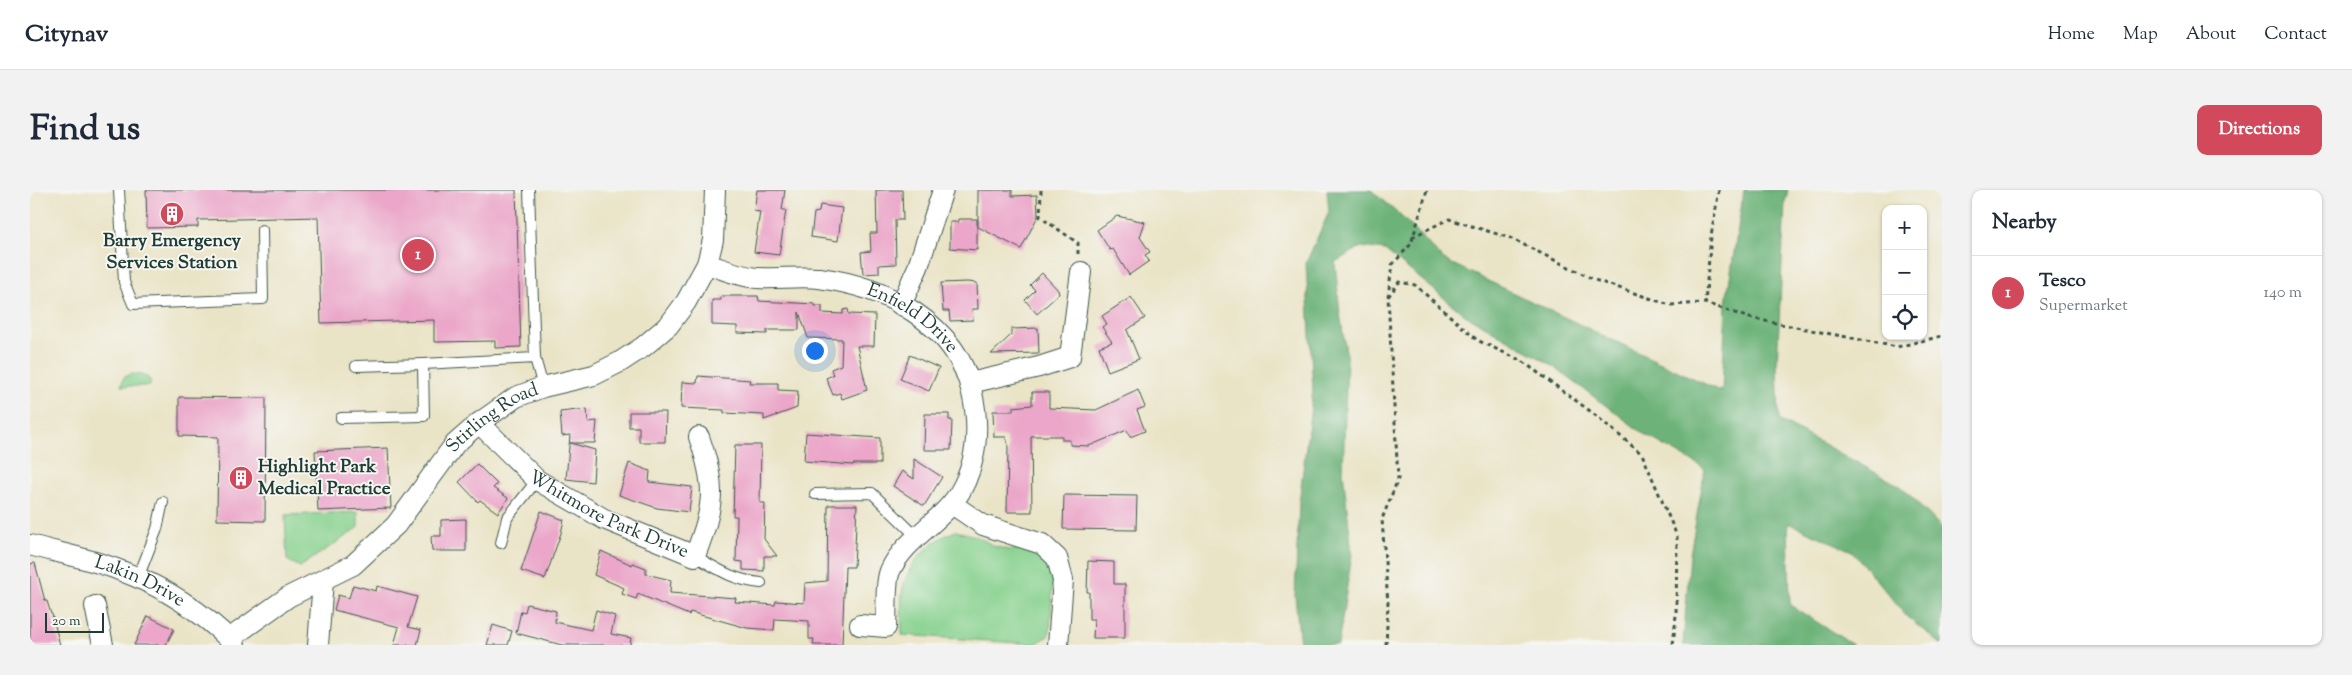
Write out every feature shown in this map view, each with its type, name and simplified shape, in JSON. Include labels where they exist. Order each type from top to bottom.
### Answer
[{"type":"street","name":"Stirling Road","points":[[232,642],[288,597],[353,566],[396,525],[455,444],[479,423],[516,398],[543,387],[594,375],[643,347],[669,325],[686,302],[707,264],[713,240],[715,190]]},
{"type":"street","points":[[901,305],[918,267],[943,190]]},
{"type":"street","name":"Enfield Drive","points":[[707,264],[756,278],[818,278],[861,286],[901,305],[925,320],[949,342],[970,383],[975,406],[976,448],[968,478],[952,504],[900,554],[889,572],[886,627],[860,625]]},
{"type":"street","points":[[970,383],[1039,368],[1070,357],[1081,272]]},
{"type":"street","name":"Whitmore Park Drive","points":[[479,423],[537,480],[604,520],[695,556],[709,518],[712,487],[699,437]]},
{"type":"street","points":[[952,504],[982,525],[1042,544],[1057,558],[1063,580],[1058,645]]},
{"type":"street","name":"Lakin Drive","points":[[30,545],[118,569],[138,578],[187,604],[232,642]]},
{"type":"street","points":[[318,645],[323,581]]},
{"type":"street","points":[[95,606],[103,645]]},
{"type":"lane","points":[[119,190],[124,282],[133,304],[264,299],[262,230]]},
{"type":"lane","points":[[529,190],[535,358],[543,387]]},
{"type":"lane","points":[[356,366],[535,358]]},
{"type":"lane","points":[[341,418],[424,416],[424,364]]},
{"type":"lane","points":[[501,543],[507,518],[537,480]]},
{"type":"lane","points":[[815,494],[872,493],[917,536]]},
{"type":"lane","points":[[138,578],[157,529],[162,502]]},
{"type":"lane","points":[[695,556],[725,574],[742,581],[761,583]]},
{"type":"path","points":[[1041,190],[1040,217],[1078,243],[1077,264],[1081,272]]},
{"type":"path","points":[[1386,645],[1388,604],[1382,518],[1398,479],[1388,297],[1392,265],[1411,244],[1427,190]]},
{"type":"path","points":[[1705,303],[1711,236],[1719,190]]},
{"type":"path","points":[[1412,237],[1449,219],[1510,238],[1595,280],[1670,305],[1705,303],[1750,318],[1897,347],[1942,336]]},
{"type":"path","points":[[1388,297],[1398,282],[1415,285],[1477,340],[1522,361],[1590,411],[1642,454],[1677,536],[1676,615],[1673,645]]},
{"type":"green space","points":[[1327,190],[1371,190],[1403,218],[1444,260],[1722,392],[1726,303],[1744,190],[1788,190],[1785,202],[1777,364],[1779,420],[1902,487],[1942,528],[1942,645],[1907,617],[1852,551],[1788,523],[1790,605],[1853,645],[1683,645],[1690,555],[1705,469],[1644,434],[1550,364],[1465,315],[1385,250],[1361,247],[1335,262],[1347,358],[1343,471],[1352,554],[1338,645],[1300,645],[1295,595],[1299,503],[1313,390],[1306,263],[1329,212]]},
{"type":"green space","points":[[132,374],[145,375],[150,380],[150,386],[121,386],[124,377]]},
{"type":"green space","points":[[358,512],[358,528],[300,567],[287,560],[285,515]]},
{"type":"green space","points":[[956,531],[976,536],[994,546],[1008,550],[1027,548],[1041,558],[1053,574],[1050,631],[1047,637],[1035,644],[902,635],[902,594],[910,569],[930,546]]},
{"type":"building","points":[[146,190],[516,190],[521,347],[495,348],[495,341],[434,342],[434,320],[321,323],[318,217],[198,220],[198,227],[147,228]]},
{"type":"building","points":[[757,190],[785,190],[782,210],[786,210],[779,255],[754,252],[760,212],[754,211]]},
{"type":"building","points":[[876,190],[902,190],[903,220],[895,220],[896,264],[879,265],[879,273],[863,274],[861,252],[871,251],[870,233],[877,233]]},
{"type":"building","points":[[978,190],[1012,190],[1012,196],[1037,195],[1038,216],[1021,249],[978,227]]},
{"type":"building","points":[[820,205],[842,208],[838,241],[811,237],[814,213],[819,212]]},
{"type":"building","points":[[1117,216],[1145,222],[1140,237],[1150,252],[1145,255],[1149,261],[1129,275],[1113,249],[1110,250],[1097,230]]},
{"type":"building","points":[[958,219],[977,219],[977,250],[950,248],[950,222],[958,222]]},
{"type":"building","points":[[1042,273],[1058,290],[1059,294],[1037,314],[1025,300],[1035,290],[1030,285]]},
{"type":"building","points":[[941,283],[977,283],[978,309],[972,309],[973,320],[950,321],[949,311],[943,311]]},
{"type":"building","points":[[721,296],[758,296],[759,301],[815,304],[815,306],[822,306],[822,313],[843,314],[843,310],[848,309],[849,314],[875,315],[874,346],[857,346],[867,390],[842,399],[840,393],[833,395],[826,378],[833,375],[831,369],[841,365],[842,339],[808,338],[799,312],[799,330],[767,330],[767,334],[737,333],[737,326],[712,325],[712,300],[721,300]]},
{"type":"building","points":[[1131,297],[1145,318],[1127,330],[1139,359],[1108,371],[1099,347],[1112,342],[1102,327],[1107,324],[1102,316]]},
{"type":"building","points":[[1038,328],[1039,353],[991,354],[1011,335],[1011,329]]},
{"type":"building","points":[[910,355],[939,368],[929,391],[900,379]]},
{"type":"building","points":[[698,376],[750,380],[749,383],[778,383],[778,390],[798,391],[797,408],[764,420],[764,415],[724,413],[724,410],[681,408],[682,382],[697,383]]},
{"type":"building","points":[[1138,390],[1145,407],[1137,410],[1145,431],[1130,437],[1127,430],[1089,446],[1070,445],[1070,440],[1062,440],[1062,436],[1031,436],[1032,512],[1007,512],[1008,445],[1006,437],[994,437],[993,411],[1013,411],[1013,407],[1032,405],[1032,392],[1049,392],[1049,408],[1096,410]]},
{"type":"building","name":"Highlight Park Medical Practice","points":[[179,397],[266,398],[265,521],[217,520],[218,437],[179,436]]},
{"type":"building","points":[[587,409],[588,422],[597,421],[595,443],[570,443],[595,450],[593,482],[566,479],[570,435],[562,436],[560,412]]},
{"type":"building","points":[[629,412],[666,412],[665,442],[639,442],[639,427],[629,427]]},
{"type":"building","points":[[925,414],[949,414],[949,420],[952,420],[951,450],[924,450]]},
{"type":"building","points":[[806,433],[880,438],[880,464],[853,465],[804,461]]},
{"type":"building","points":[[735,445],[761,445],[760,503],[765,503],[764,539],[777,556],[764,556],[764,571],[743,570],[743,562],[736,561],[737,516],[733,516]]},
{"type":"building","points":[[388,448],[391,508],[318,511],[315,451]]},
{"type":"building","points":[[914,459],[942,477],[924,506],[893,486],[902,471],[914,479]]},
{"type":"building","points":[[629,463],[650,471],[649,482],[692,487],[689,512],[657,508],[619,495]]},
{"type":"building","points":[[477,464],[497,484],[493,488],[508,498],[498,513],[480,500],[478,502],[459,482]]},
{"type":"building","points":[[1064,495],[1137,496],[1136,530],[1063,529]]},
{"type":"building","points":[[828,505],[857,505],[854,567],[845,567],[842,645],[813,645],[814,639],[809,639],[809,621],[775,619],[774,630],[747,628],[690,612],[689,615],[638,594],[636,599],[622,594],[624,588],[594,575],[601,551],[632,565],[633,563],[646,568],[646,574],[671,580],[670,593],[736,598],[735,602],[775,605],[776,601],[804,603],[805,583],[827,581]]},
{"type":"building","points":[[541,511],[564,520],[545,579],[521,571]]},
{"type":"building","points":[[466,519],[466,551],[432,551],[431,536],[441,536],[441,520]]},
{"type":"building","points":[[1088,561],[1114,562],[1114,584],[1125,584],[1125,638],[1093,638],[1094,619],[1089,619],[1089,592],[1087,592]]},
{"type":"building","points":[[35,563],[45,601],[47,601],[52,614],[60,645],[30,645],[30,564]]},
{"type":"building","points":[[353,585],[376,591],[377,586],[417,597],[408,627],[421,630],[417,645],[394,645],[399,627],[334,610],[338,595],[349,598]]},
{"type":"building","points":[[527,604],[556,611],[555,622],[591,630],[596,610],[615,616],[611,634],[631,638],[630,645],[562,645],[516,633],[521,611],[525,612]]},
{"type":"building","points":[[148,616],[174,629],[166,645],[134,645]]},
{"type":"building","points":[[493,625],[512,631],[508,645],[487,645]]},
{"type":"place","name":"Barry Emergency Services Station","points":[[172,214]]},
{"type":"place","name":"Tesco","points":[[418,255]]},
{"type":"place","name":"Highlight Park Medical Practice","points":[[241,478]]}]
